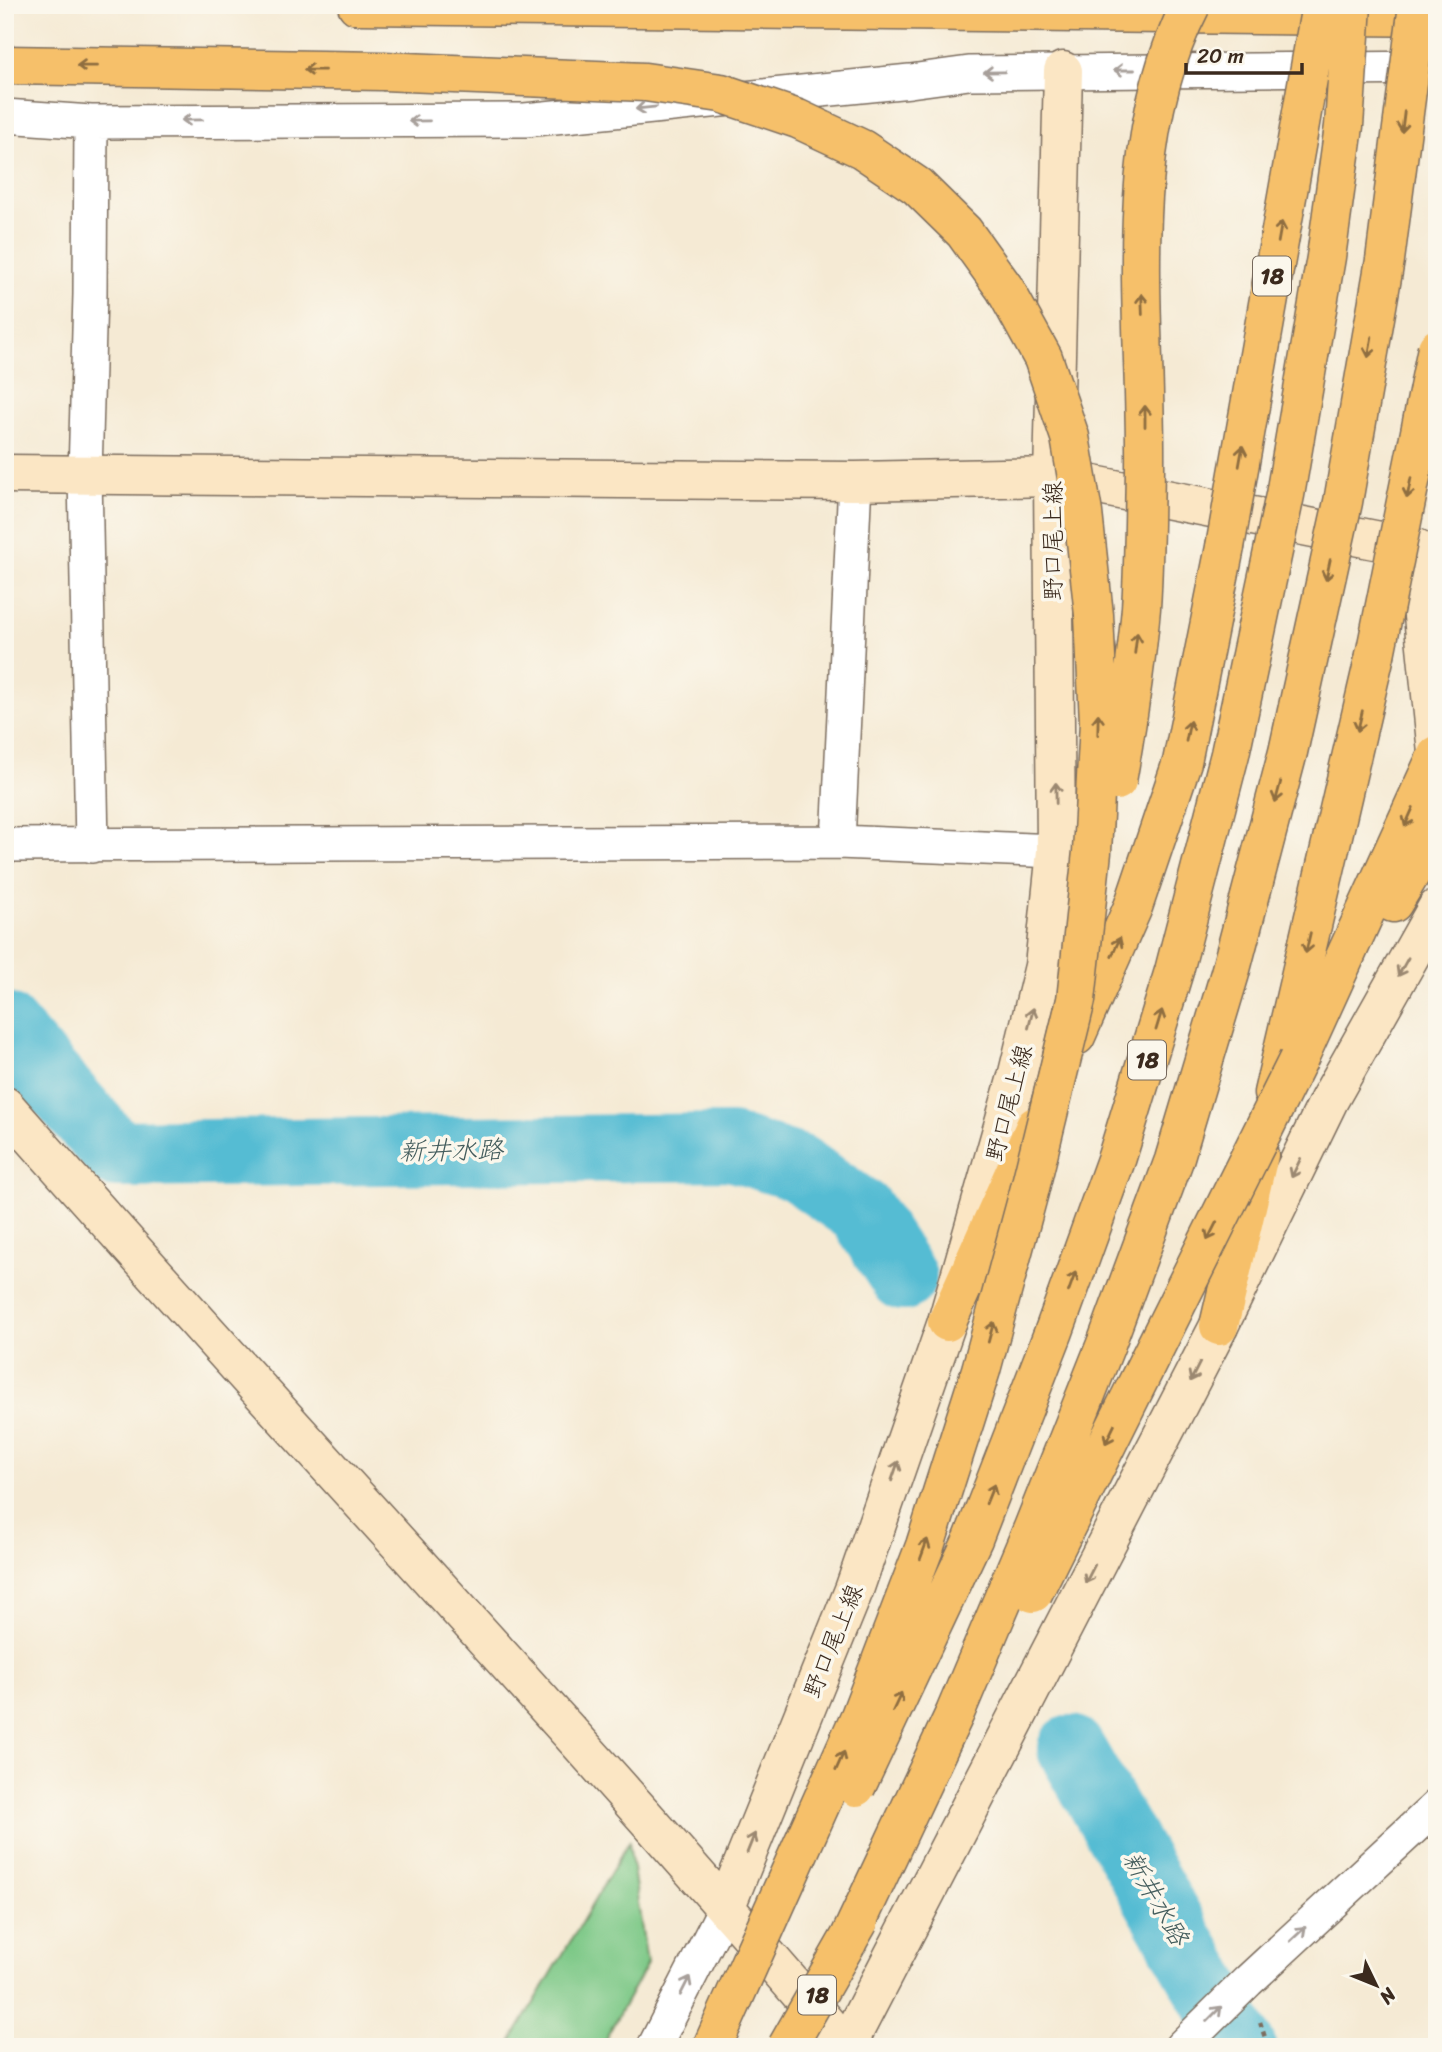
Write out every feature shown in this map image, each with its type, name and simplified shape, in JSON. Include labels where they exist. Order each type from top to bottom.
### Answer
[{"type":"main road","points":[[357,5],[1437,17]]},
{"type":"main road","points":[[712,2047],[860,1716],[925,1546],[984,1357],[1029,1192],[1076,1000],[1105,858],[1141,607],[1145,471],[1142,228],[1146,154],[1158,93],[1175,36],[1191,5]]},
{"type":"main road","name":"18","points":[[947,1322],[1133,907],[1182,762],[1225,547],[1321,5]]},
{"type":"main road","name":"18","points":[[722,2047],[786,1928],[878,1742],[973,1539],[1054,1331],[1117,1157],[1174,971],[1230,754],[1285,495],[1342,139],[1352,5]]},
{"type":"main road","name":"18","points":[[847,1943],[955,1713],[1034,1528],[1102,1357],[1174,1160],[1230,973],[1288,752],[1343,502],[1385,260],[1418,5]]},
{"type":"main road","points":[[5,65],[383,71],[645,82],[721,93],[798,119],[862,149],[917,186],[964,232],[1005,289],[1043,358],[1070,437],[1083,513],[1094,615],[1099,722],[1092,852],[1076,1000]]},
{"type":"main road","name":"野口尾上線","points":[[726,1906],[854,1590],[947,1322],[1017,1077],[1044,966],[1056,851],[1053,477],[1063,71]]},
{"type":"main road","points":[[1219,1326],[1375,655],[1437,348]]},
{"type":"main road","points":[[5,474],[855,481],[1053,477],[1416,548],[1437,754]]},
{"type":"main road","name":"18","points":[[787,2047],[970,1721],[1120,1413],[1298,1060],[1437,754]]},
{"type":"main road","points":[[1298,1060],[1437,830]]},
{"type":"main road","points":[[5,1106],[121,1238],[726,1906],[846,2047],[1219,1326],[1329,1100],[1437,908]]},
{"type":"street","points":[[5,116],[91,122],[525,120],[969,73],[1437,68]]},
{"type":"street","points":[[91,122],[85,474],[92,846]]},
{"type":"street","points":[[838,842],[855,481]]},
{"type":"street","points":[[5,845],[838,842],[1056,851]]},
{"type":"street","points":[[1181,2047],[1248,1981],[1437,1806]]},
{"type":"street","points":[[654,2047],[726,1906]]},
{"type":"green space","points":[[629,1842],[647,1963],[601,2047],[508,2047]]},
{"type":"waterway","name":"新井水路","points":[[5,1027],[116,1154],[731,1147],[798,1168],[861,1212],[903,1277]]},
{"type":"waterway","name":"新井水路","points":[[1071,1749],[1242,2047]]}]
